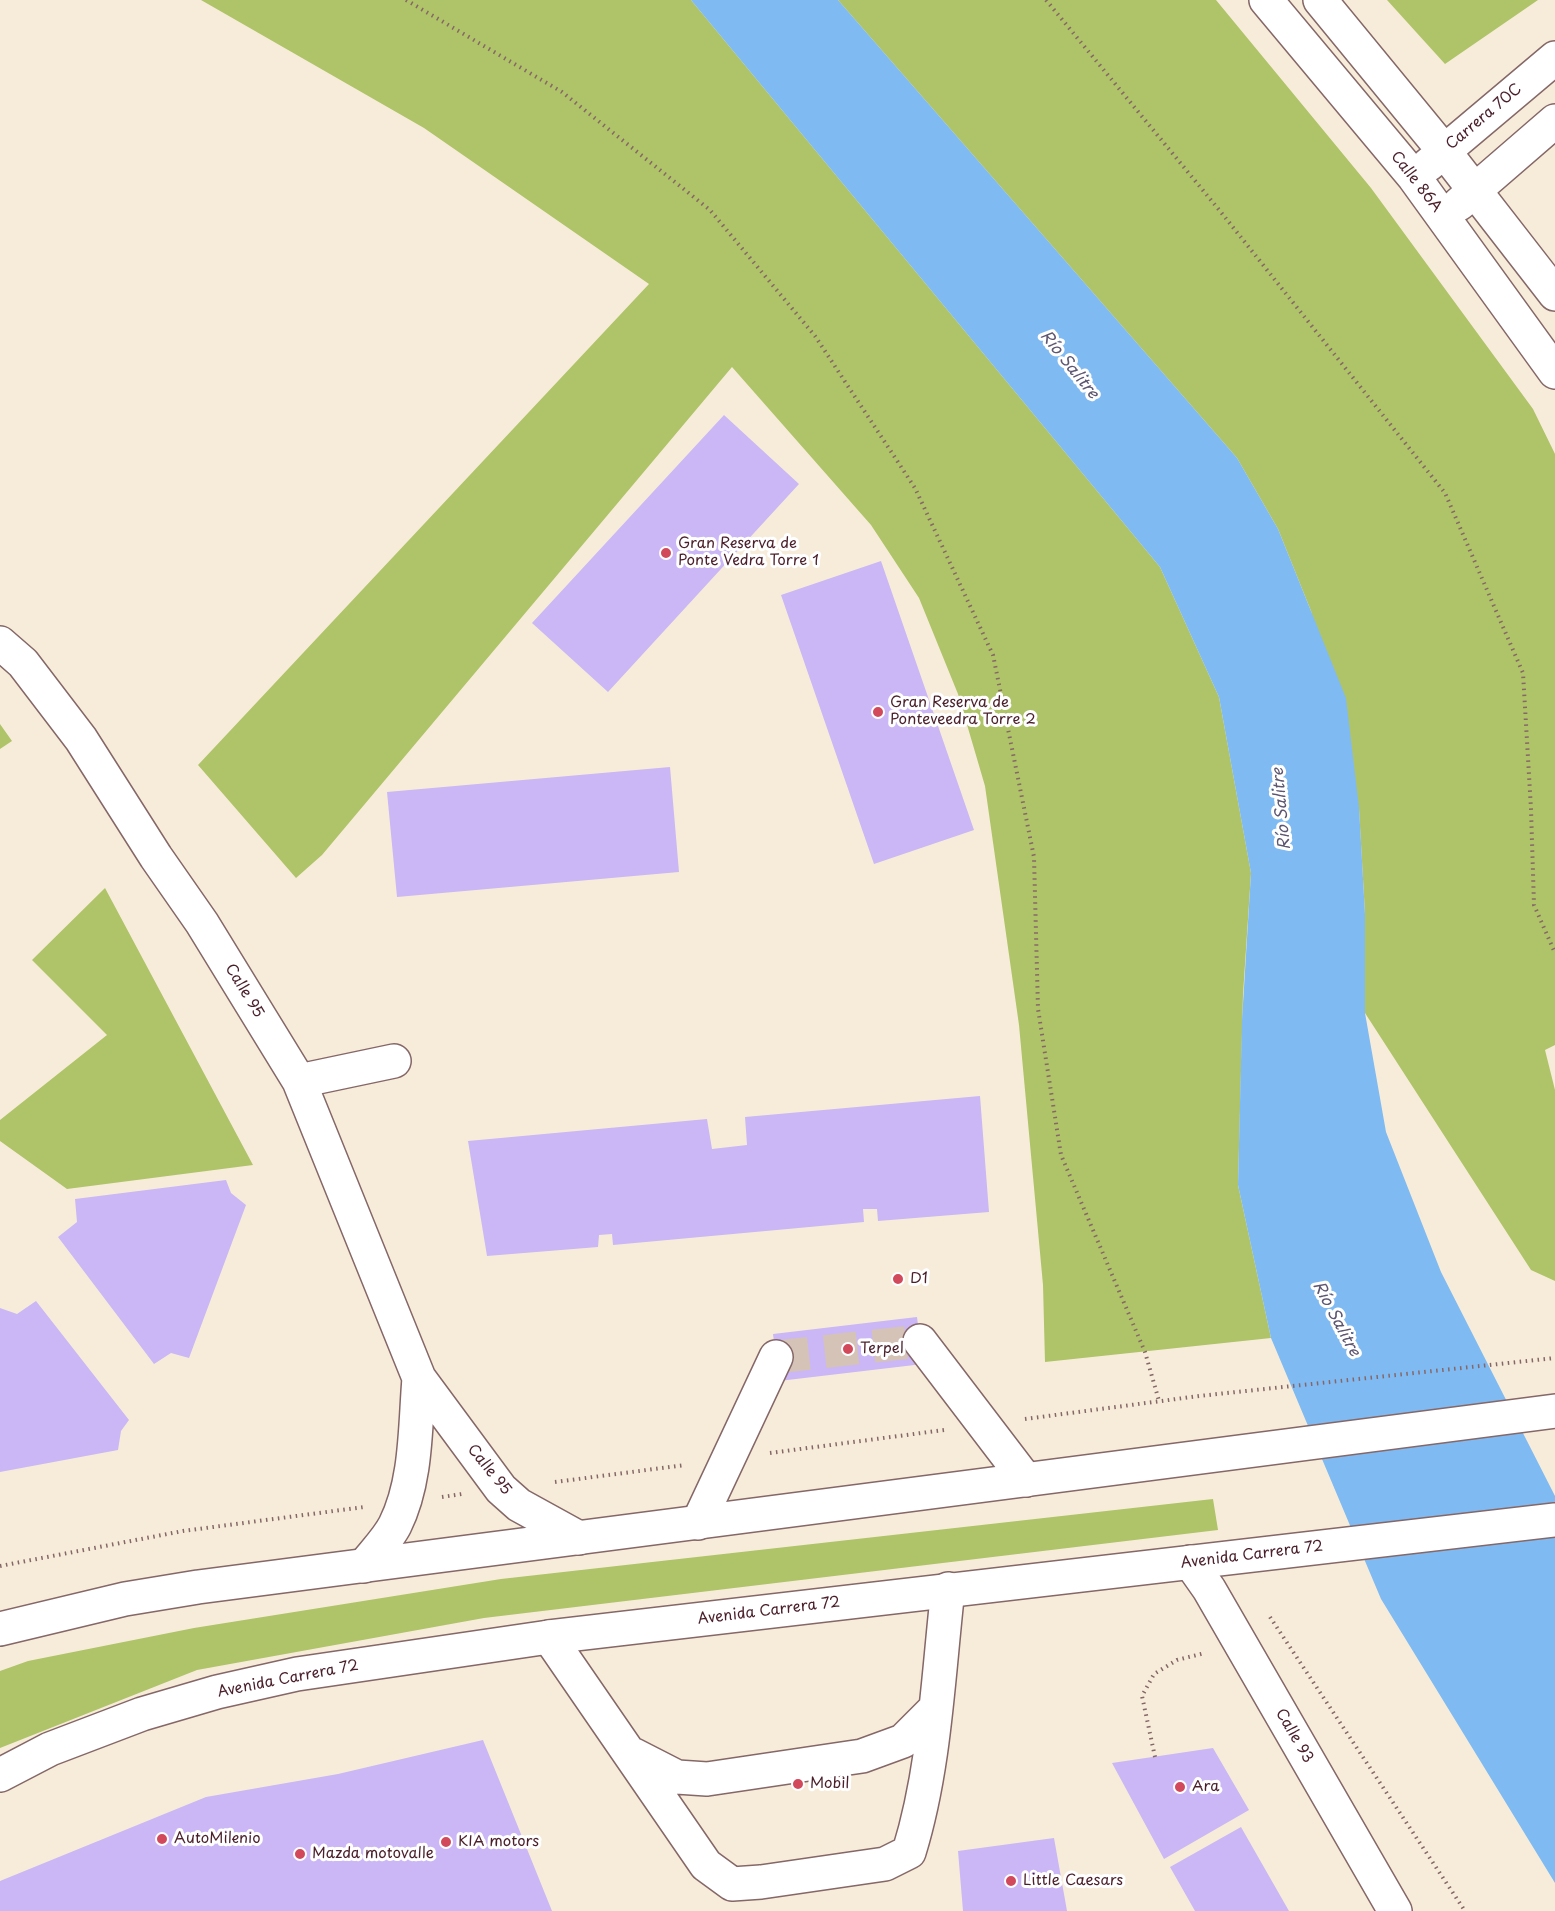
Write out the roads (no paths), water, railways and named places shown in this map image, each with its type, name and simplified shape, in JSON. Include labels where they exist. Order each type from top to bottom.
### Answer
[{"type":"main road","name":"Calle 86A","points":[[1266,0],[1414,177],[1555,372]]},
{"type":"main road","points":[[1320,0],[1444,151],[1555,294]]},
{"type":"main road","name":"Carrera 70C","points":[[1414,177],[1555,58]]},
{"type":"main road","points":[[1444,218],[1555,121]]},
{"type":"main road","name":"Calle 95","points":[[0,644],[22,663],[81,739],[202,923],[299,1081],[419,1378],[501,1489],[519,1505],[579,1538]]},
{"type":"main road","points":[[299,1081],[394,1061]]},
{"type":"main road","points":[[920,1341],[1026,1480]]},
{"type":"main road","points":[[698,1523],[776,1357]]},
{"type":"main road","name":"Calle 95","points":[[364,1566],[394,1527],[405,1502],[413,1456],[419,1378]]},
{"type":"main road","points":[[0,1629],[125,1599],[198,1587],[1555,1411]]},
{"type":"main road","name":"Avenida Carrera 72","points":[[0,1775],[50,1749],[142,1714],[217,1692],[297,1674],[549,1637],[1555,1520]]},
{"type":"main road","name":"Calle 93","points":[[1190,1562],[1209,1589],[1395,1911]]},
{"type":"main road","points":[[549,1637],[706,1865],[732,1884],[761,1882],[885,1864],[909,1852],[919,1820],[936,1708],[948,1589]]},
{"type":"main road","points":[[630,1753],[677,1777],[707,1779],[862,1756],[903,1741],[936,1708]]},
{"type":"water","name":"Río Salitre","points":[[691,0],[838,0],[1237,458],[1278,529],[1346,698],[1359,807],[1365,914],[1365,1013],[1386,1132],[1441,1272],[1555,1496],[1555,1883],[1381,1599],[1271,1338],[1238,1185],[1242,1020],[1251,873],[1219,697],[1160,567]]},
{"type":"tunnel","points":[[776,1357],[920,1341]]},
{"type":"place","name":"Gran Reserva de Ponte Vedra Torre 1","points":[[666,553]]},
{"type":"place","name":"Gran Reserva de Ponteveedra Torre 2","points":[[878,712]]},
{"type":"place","name":"D1","points":[[898,1279]]},
{"type":"place","name":"Terpel","points":[[848,1349]]},
{"type":"place","name":"Mobil","points":[[798,1784]]},
{"type":"place","name":"Ara","points":[[1180,1787]]},
{"type":"place","name":"AutoMilenio","points":[[162,1839]]},
{"type":"place","name":"KIA motors","points":[[446,1842]]},
{"type":"place","name":"Mazda motovalle","points":[[300,1854]]},
{"type":"place","name":"Little Caesars","points":[[1011,1881]]}]
